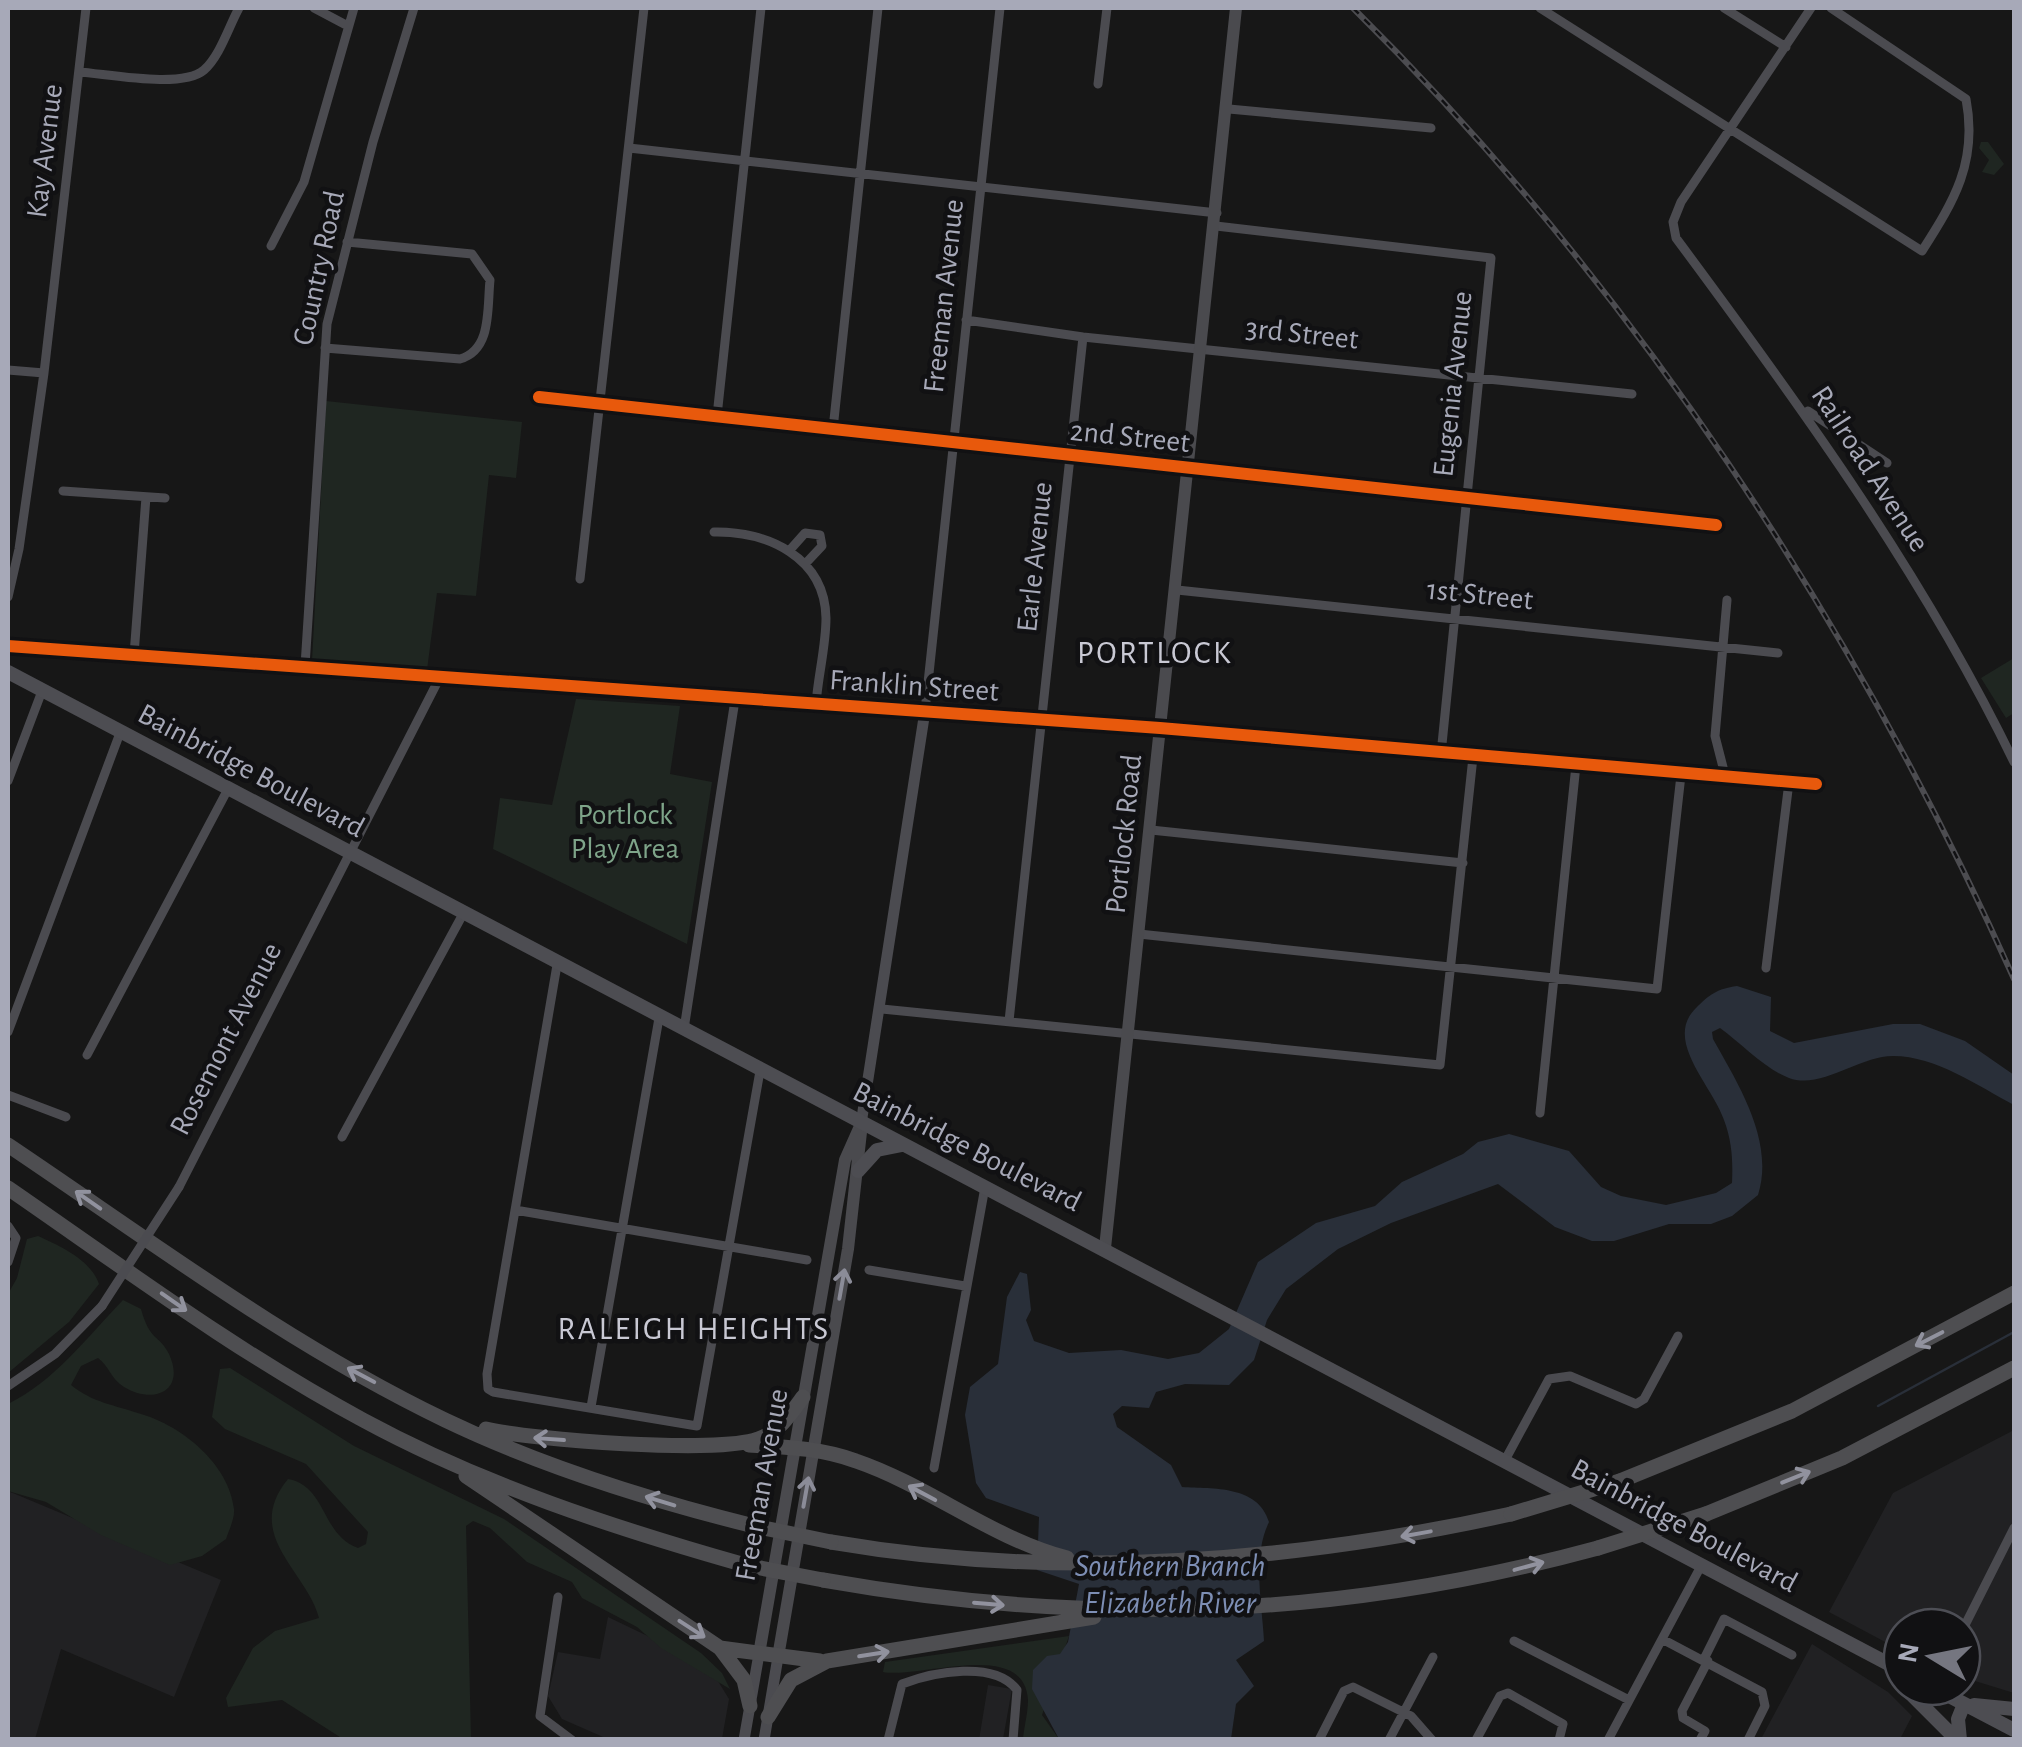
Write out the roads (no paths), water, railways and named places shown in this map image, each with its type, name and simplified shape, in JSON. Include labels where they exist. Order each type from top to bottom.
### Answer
[{"type":"highway","points":[[8,1145],[209,1285],[433,1414],[603,1482],[754,1526],[906,1554],[1085,1563],[1283,1553],[1389,1539],[1512,1514],[1620,1481],[1792,1411],[2014,1293]]},
{"type":"highway","points":[[8,1188],[274,1370],[438,1457],[720,1648],[744,1680],[750,1706]]},
{"type":"highway","points":[[720,1648],[826,1661],[1054,1616],[1287,1606],[1460,1583],[1598,1548],[1706,1514],[1842,1458],[2014,1368]]},
{"type":"highway","points":[[737,1444],[779,1427],[802,1398]]},
{"type":"highway","points":[[433,1414],[541,1439],[814,1449],[881,1471],[1022,1543],[1085,1563]]},
{"type":"highway","points":[[438,1457],[600,1520],[745,1565],[1054,1616]]},
{"type":"highway","points":[[768,1717],[791,1680],[826,1661]]},
{"type":"main road","name":"Portlock Road","points":[[1105,1248],[1229,108],[1236,8]]},
{"type":"main road","name":"Bainbridge Boulevard","points":[[8,672],[684,1032],[1105,1248],[1219,1313],[1882,1660]]},
{"type":"main road","name":"Freeman Avenue","points":[[778,1657],[858,1171],[861,1124]]},
{"type":"main road","name":"Freeman Avenue","points":[[758,1654],[845,1160],[861,1124]]},
{"type":"main road","points":[[858,1171],[877,1150],[902,1146]]},
{"type":"main road","points":[[1864,1651],[1882,1667]]},
{"type":"main road","points":[[1982,1706],[2014,1709]]},
{"type":"main road","points":[[1924,1707],[1958,1740]]},
{"type":"main road","points":[[1958,1740],[1963,1707]]},
{"type":"main road","points":[[1970,1707],[2014,1730]]},
{"type":"street","name":"Kay Avenue","points":[[8,597],[19,549],[44,373],[86,8]]},
{"type":"street","points":[[79,72],[176,80],[192,76],[208,66],[239,8]]},
{"type":"street","points":[[314,8],[348,26]]},
{"type":"street","points":[[271,246],[304,182],[354,8]]},
{"type":"street","name":"Country Road","points":[[305,666],[325,348],[347,242],[414,8]]},
{"type":"street","points":[[580,579],[644,8]]},
{"type":"street","points":[[717,416],[761,8]]},
{"type":"street","points":[[834,428],[878,8]]},
{"type":"street","name":"Freeman Avenue","points":[[861,1124],[882,1009],[925,711],[1000,8]]},
{"type":"street","points":[[1098,84],[1107,8]]},
{"type":"street","points":[[1540,8],[1922,251],[1962,187],[1970,116],[1966,100],[1831,8]]},
{"type":"street","points":[[1724,8],[1786,46]]},
{"type":"street","points":[[1731,129],[1811,8]]},
{"type":"street","points":[[1229,108],[1431,128]]},
{"type":"street","name":"Railroad Avenue","points":[[1731,129],[1676,213],[1672,222],[1676,238],[1802,407],[1978,688],[2014,762]]},
{"type":"street","points":[[629,148],[981,186],[1216,220]]},
{"type":"street","name":"Eugenia Avenue","points":[[1216,220],[1491,258],[1441,754]]},
{"type":"street","points":[[325,348],[460,360],[470,356],[484,341],[490,280],[472,254],[347,242]]},
{"type":"street","name":"3rd Street","points":[[966,320],[1083,337],[1632,394]]},
{"type":"street","name":"Earle Avenue","points":[[1009,1021],[1083,337]]},
{"type":"street","points":[[8,370],[44,373]]},
{"type":"street","name":"2nd Street","points":[[539,397],[1716,525]]},
{"type":"street","points":[[1802,407],[1887,462]]},
{"type":"street","points":[[63,490],[166,498]]},
{"type":"street","points":[[134,655],[146,497]]},
{"type":"street","points":[[714,532],[746,534],[789,551],[806,563],[821,590],[826,620],[816,704]]},
{"type":"street","points":[[789,551],[804,533],[820,535],[822,546],[806,563]]},
{"type":"street","name":"1st Street","points":[[1177,590],[1778,653]]},
{"type":"street","points":[[1725,775],[1716,736],[1720,648],[1727,600]]},
{"type":"street","name":"Franklin Street","points":[[8,646],[1160,728],[1474,758],[1816,784]]},
{"type":"street","name":"Rosemont Avenue","points":[[8,1386],[55,1354],[102,1306],[180,1187],[440,677]]},
{"type":"street","points":[[8,781],[42,691]]},
{"type":"street","points":[[684,1032],[734,700]]},
{"type":"street","points":[[8,1032],[120,733]]},
{"type":"street","points":[[882,1009],[1440,1066],[1474,758]]},
{"type":"street","points":[[1540,1113],[1576,764]]},
{"type":"street","points":[[1139,934],[1657,988],[1682,775]]},
{"type":"street","points":[[1766,968],[1789,782]]},
{"type":"street","points":[[87,1055],[228,789]]},
{"type":"street","points":[[1151,830],[1463,863]]},
{"type":"street","points":[[342,1137],[463,914]]},
{"type":"street","points":[[557,965],[488,1388],[697,1426],[760,1070]]},
{"type":"street","points":[[590,1408],[659,1018]]},
{"type":"street","points":[[8,1094],[66,1118]]},
{"type":"street","points":[[934,1468],[984,1188]]},
{"type":"street","points":[[515,1210],[807,1260]]},
{"type":"street","points":[[8,1226],[16,1238],[8,1262]]},
{"type":"street","points":[[870,1270],[965,1286]]},
{"type":"street","points":[[1504,1462],[1549,1379],[1570,1376],[1636,1404],[1644,1399],[1678,1336]]},
{"type":"street","points":[[1974,1607],[2014,1528]]},
{"type":"street","points":[[1608,1740],[1701,1566]]},
{"type":"street","points":[[558,1597],[540,1716],[572,1740]]},
{"type":"street","points":[[1700,1740],[1705,1731],[1683,1718],[1682,1711],[1724,1620],[1792,1655]]},
{"type":"street","points":[[1662,1639],[1762,1692],[1766,1706],[1748,1740]]},
{"type":"street","points":[[1514,1640],[1629,1700]]},
{"type":"street","name":"Freeman Avenue","points":[[744,1740],[758,1654]]},
{"type":"street","name":"Freeman Avenue","points":[[764,1740],[778,1657]]},
{"type":"street","points":[[1389,1740],[1433,1657]]},
{"type":"street","points":[[888,1740],[902,1684],[985,1672],[1010,1680],[1018,1690],[1014,1740]]},
{"type":"street","points":[[1318,1740],[1344,1691],[1353,1687],[1404,1713],[1432,1740]]},
{"type":"street","points":[[1476,1740],[1500,1696],[1508,1694],[1560,1722],[1564,1730],[1559,1740]]},
{"type":"water","name":"Southern Branch Elizabeth River","points":[[1737,986],[1771,997],[1770,1031],[1794,1043],[1893,1024],[1920,1024],[1965,1041],[2014,1075],[2014,1105],[1956,1073],[1909,1057],[1880,1057],[1814,1080],[1789,1078],[1720,1028],[1712,1032],[1713,1039],[1751,1114],[1762,1154],[1758,1195],[1732,1216],[1711,1224],[1669,1224],[1614,1241],[1592,1241],[1555,1227],[1498,1184],[1391,1223],[1338,1249],[1286,1289],[1267,1320],[1254,1360],[1229,1385],[1185,1384],[1156,1392],[1149,1408],[1122,1406],[1113,1414],[1117,1427],[1171,1465],[1182,1487],[1245,1495],[1263,1510],[1269,1522],[1259,1565],[1264,1641],[1236,1660],[1254,1686],[1236,1704],[1231,1739],[1059,1739],[1032,1689],[1033,1670],[1047,1656],[1060,1654],[1068,1642],[1079,1584],[1037,1570],[1039,1517],[986,1498],[976,1483],[965,1415],[970,1387],[998,1364],[1007,1297],[1020,1272],[1027,1274],[1031,1310],[1026,1320],[1034,1341],[1069,1353],[1121,1350],[1168,1359],[1199,1353],[1229,1329],[1258,1262],[1316,1223],[1375,1206],[1402,1182],[1463,1154],[1478,1142],[1509,1134],[1569,1151],[1601,1187],[1621,1196],[1666,1205],[1716,1193],[1732,1183],[1730,1143],[1718,1106],[1693,1063],[1685,1034],[1687,1021],[1701,1003],[1719,991]]},
{"type":"waterway","points":[[1878,1406],[2014,1332]]},
{"type":"railway","points":[[1353,8],[1455,114],[1551,226],[1642,342],[1728,463],[1883,716],[2014,979]]},
{"type":"district","name":"PORTLOCK","points":[[1155,653]]},
{"type":"district","name":"RALEIGH HEIGHTS","points":[[694,1329]]},
{"type":"park label","name":"Portlock Play Area","points":[[625,832]]}]
